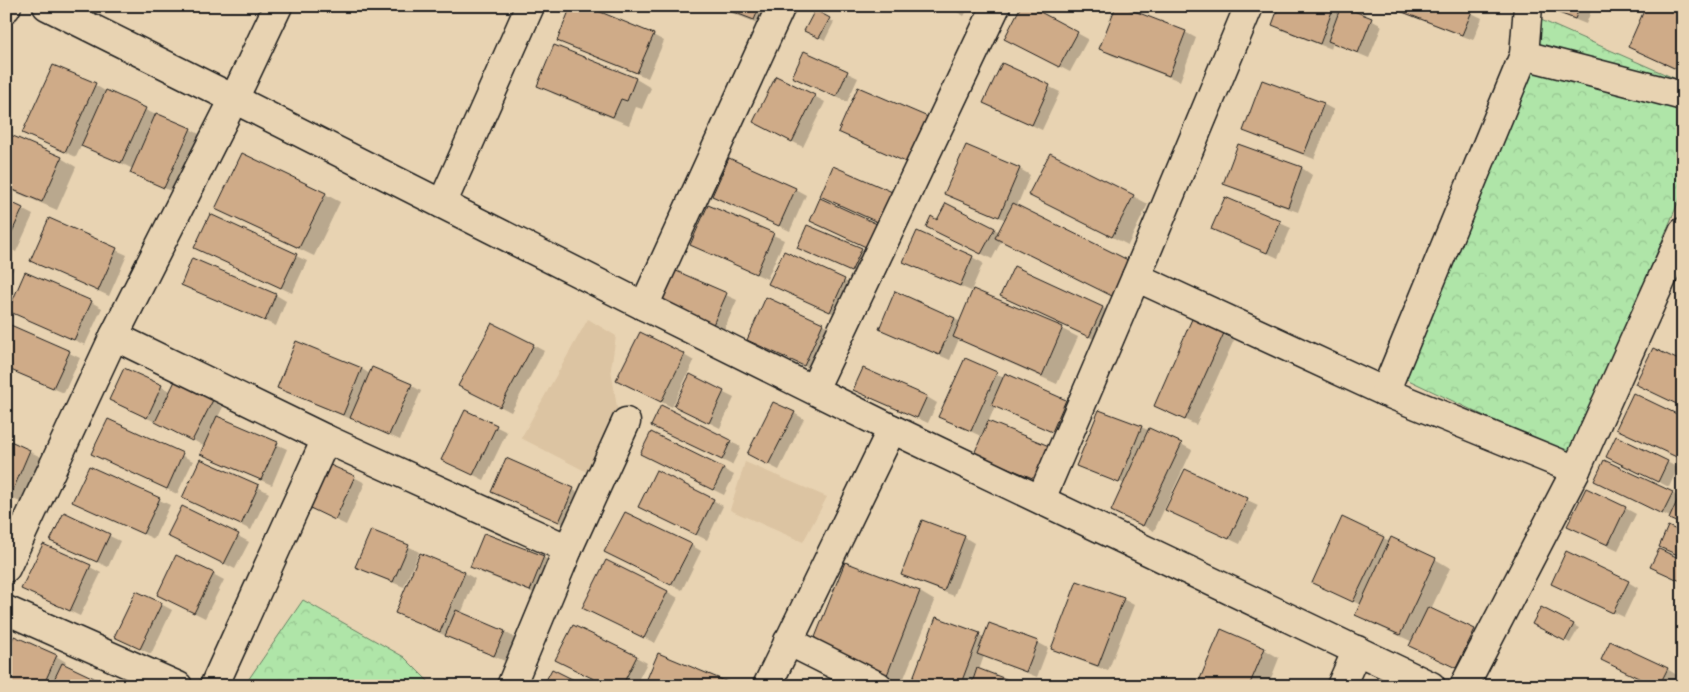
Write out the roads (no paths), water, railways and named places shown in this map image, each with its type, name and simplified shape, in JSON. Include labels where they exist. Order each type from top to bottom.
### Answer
[{"type":"street","points":[[47,6],[892,429],[1041,498],[1431,686]]},
{"type":"street","points":[[6,568],[114,336],[234,98],[278,6]]},
{"type":"street","points":[[442,204],[530,6]]},
{"type":"street","points":[[644,306],[781,6]]},
{"type":"street","points":[[814,390],[996,6]]},
{"type":"street","points":[[1041,498],[1249,6]]},
{"type":"street","points":[[1385,392],[1524,55],[1528,6]]},
{"type":"street","points":[[1524,55],[1683,96]]},
{"type":"street","points":[[1464,686],[1576,470],[1683,232]]},
{"type":"street","points":[[1136,277],[1385,392],[1576,470]]},
{"type":"street","points":[[114,336],[326,439],[568,550]]},
{"type":"street","points":[[511,686],[568,550],[626,422]]},
{"type":"street","points":[[767,686],[892,429]]},
{"type":"street","points":[[214,686],[326,439]]},
{"type":"street","points":[[6,610],[177,685]]},
{"type":"street","points":[[788,641],[878,686]]},
{"type":"street","points":[[1341,686],[1357,650]]}]
